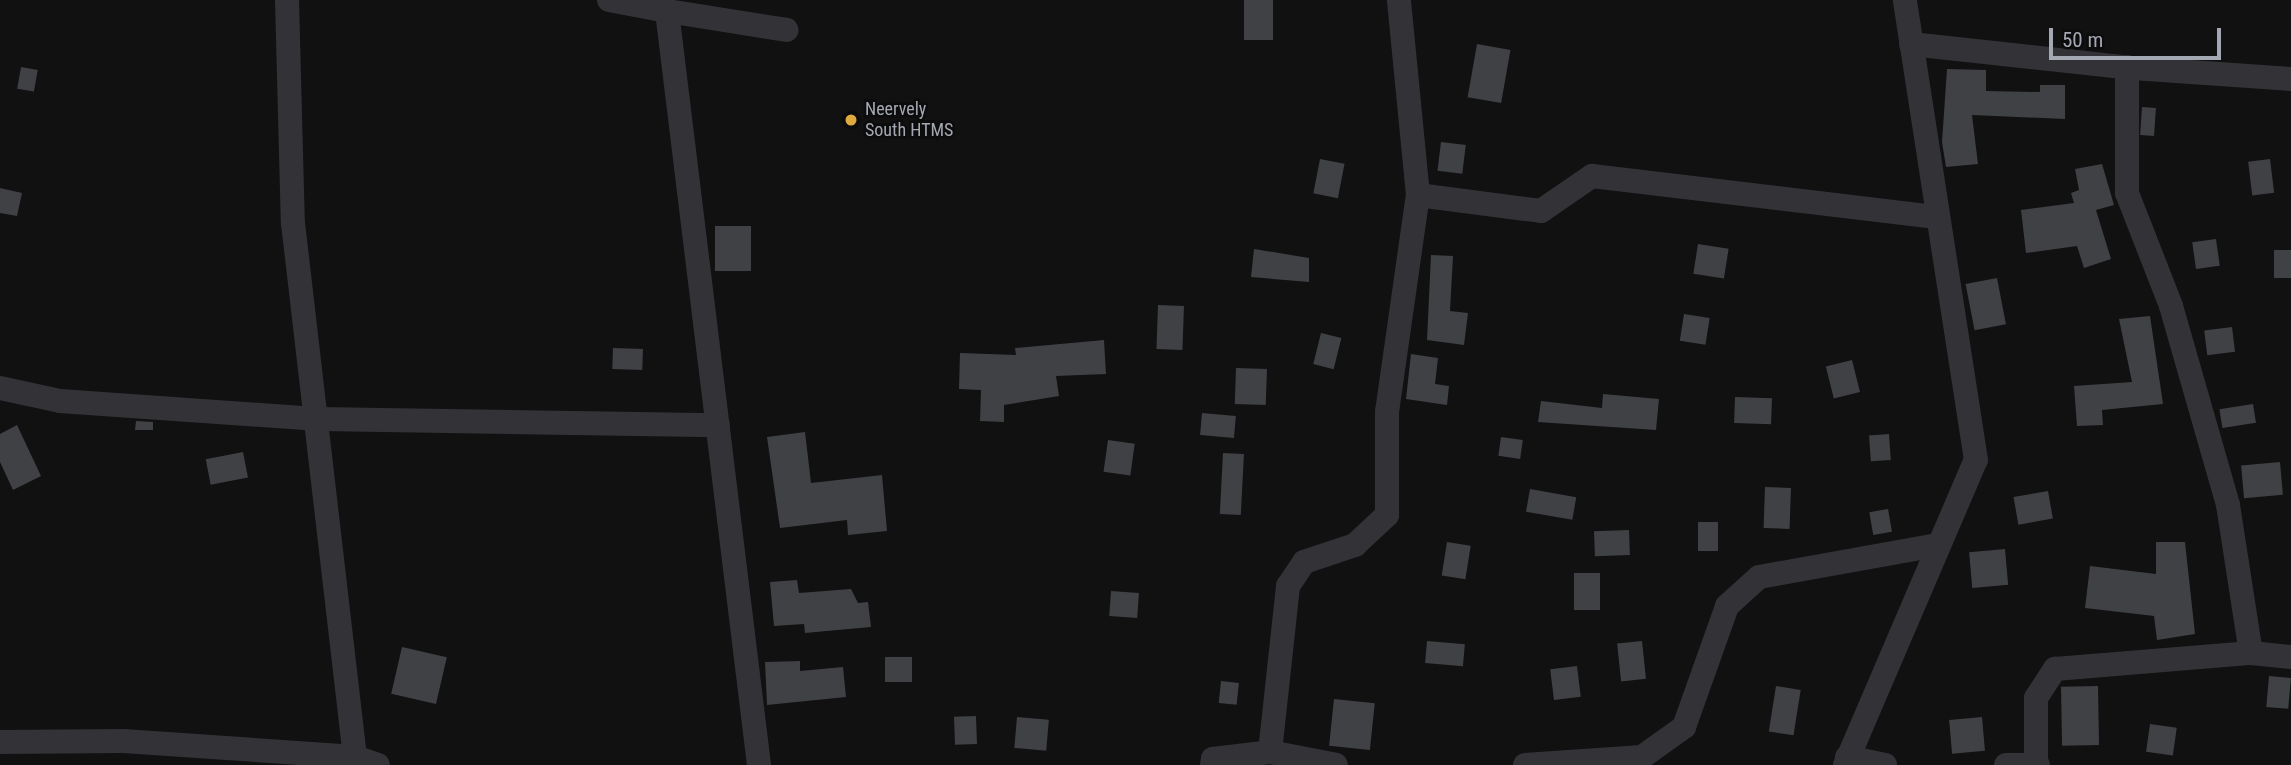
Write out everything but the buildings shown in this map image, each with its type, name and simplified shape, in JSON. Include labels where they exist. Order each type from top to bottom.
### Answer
[{"type":"street","points":[[0,742],[123,741],[366,761],[293,223],[287,0]]},
{"type":"street","points":[[609,0],[787,30]]},
{"type":"street","points":[[1270,752],[1287,586],[1304,562],[1355,545],[1387,516],[1387,412],[1418,195],[1399,0]]},
{"type":"street","points":[[1885,765],[1846,761],[1937,545],[1976,460],[1905,0]]},
{"type":"street","points":[[667,11],[758,765]]},
{"type":"street","points":[[1910,44],[2127,67],[2291,79]]},
{"type":"street","points":[[2127,67],[2127,192],[2171,306],[2228,505],[2251,653]]},
{"type":"street","points":[[1418,195],[1541,211],[1592,176],[1937,217]]},
{"type":"street","points":[[0,388],[60,401],[319,419],[718,425]]},
{"type":"street","points":[[1525,765],[1642,757],[1684,727],[1727,606],[1759,577],[1937,545]]},
{"type":"street","points":[[2006,765],[2037,764],[2036,698],[2055,669],[2251,653],[2291,657]]},
{"type":"street","points":[[1212,765],[1213,759],[1270,752],[1336,765]]},
{"type":"place","name":"Neervely South HTMS","points":[[851,120]]}]
